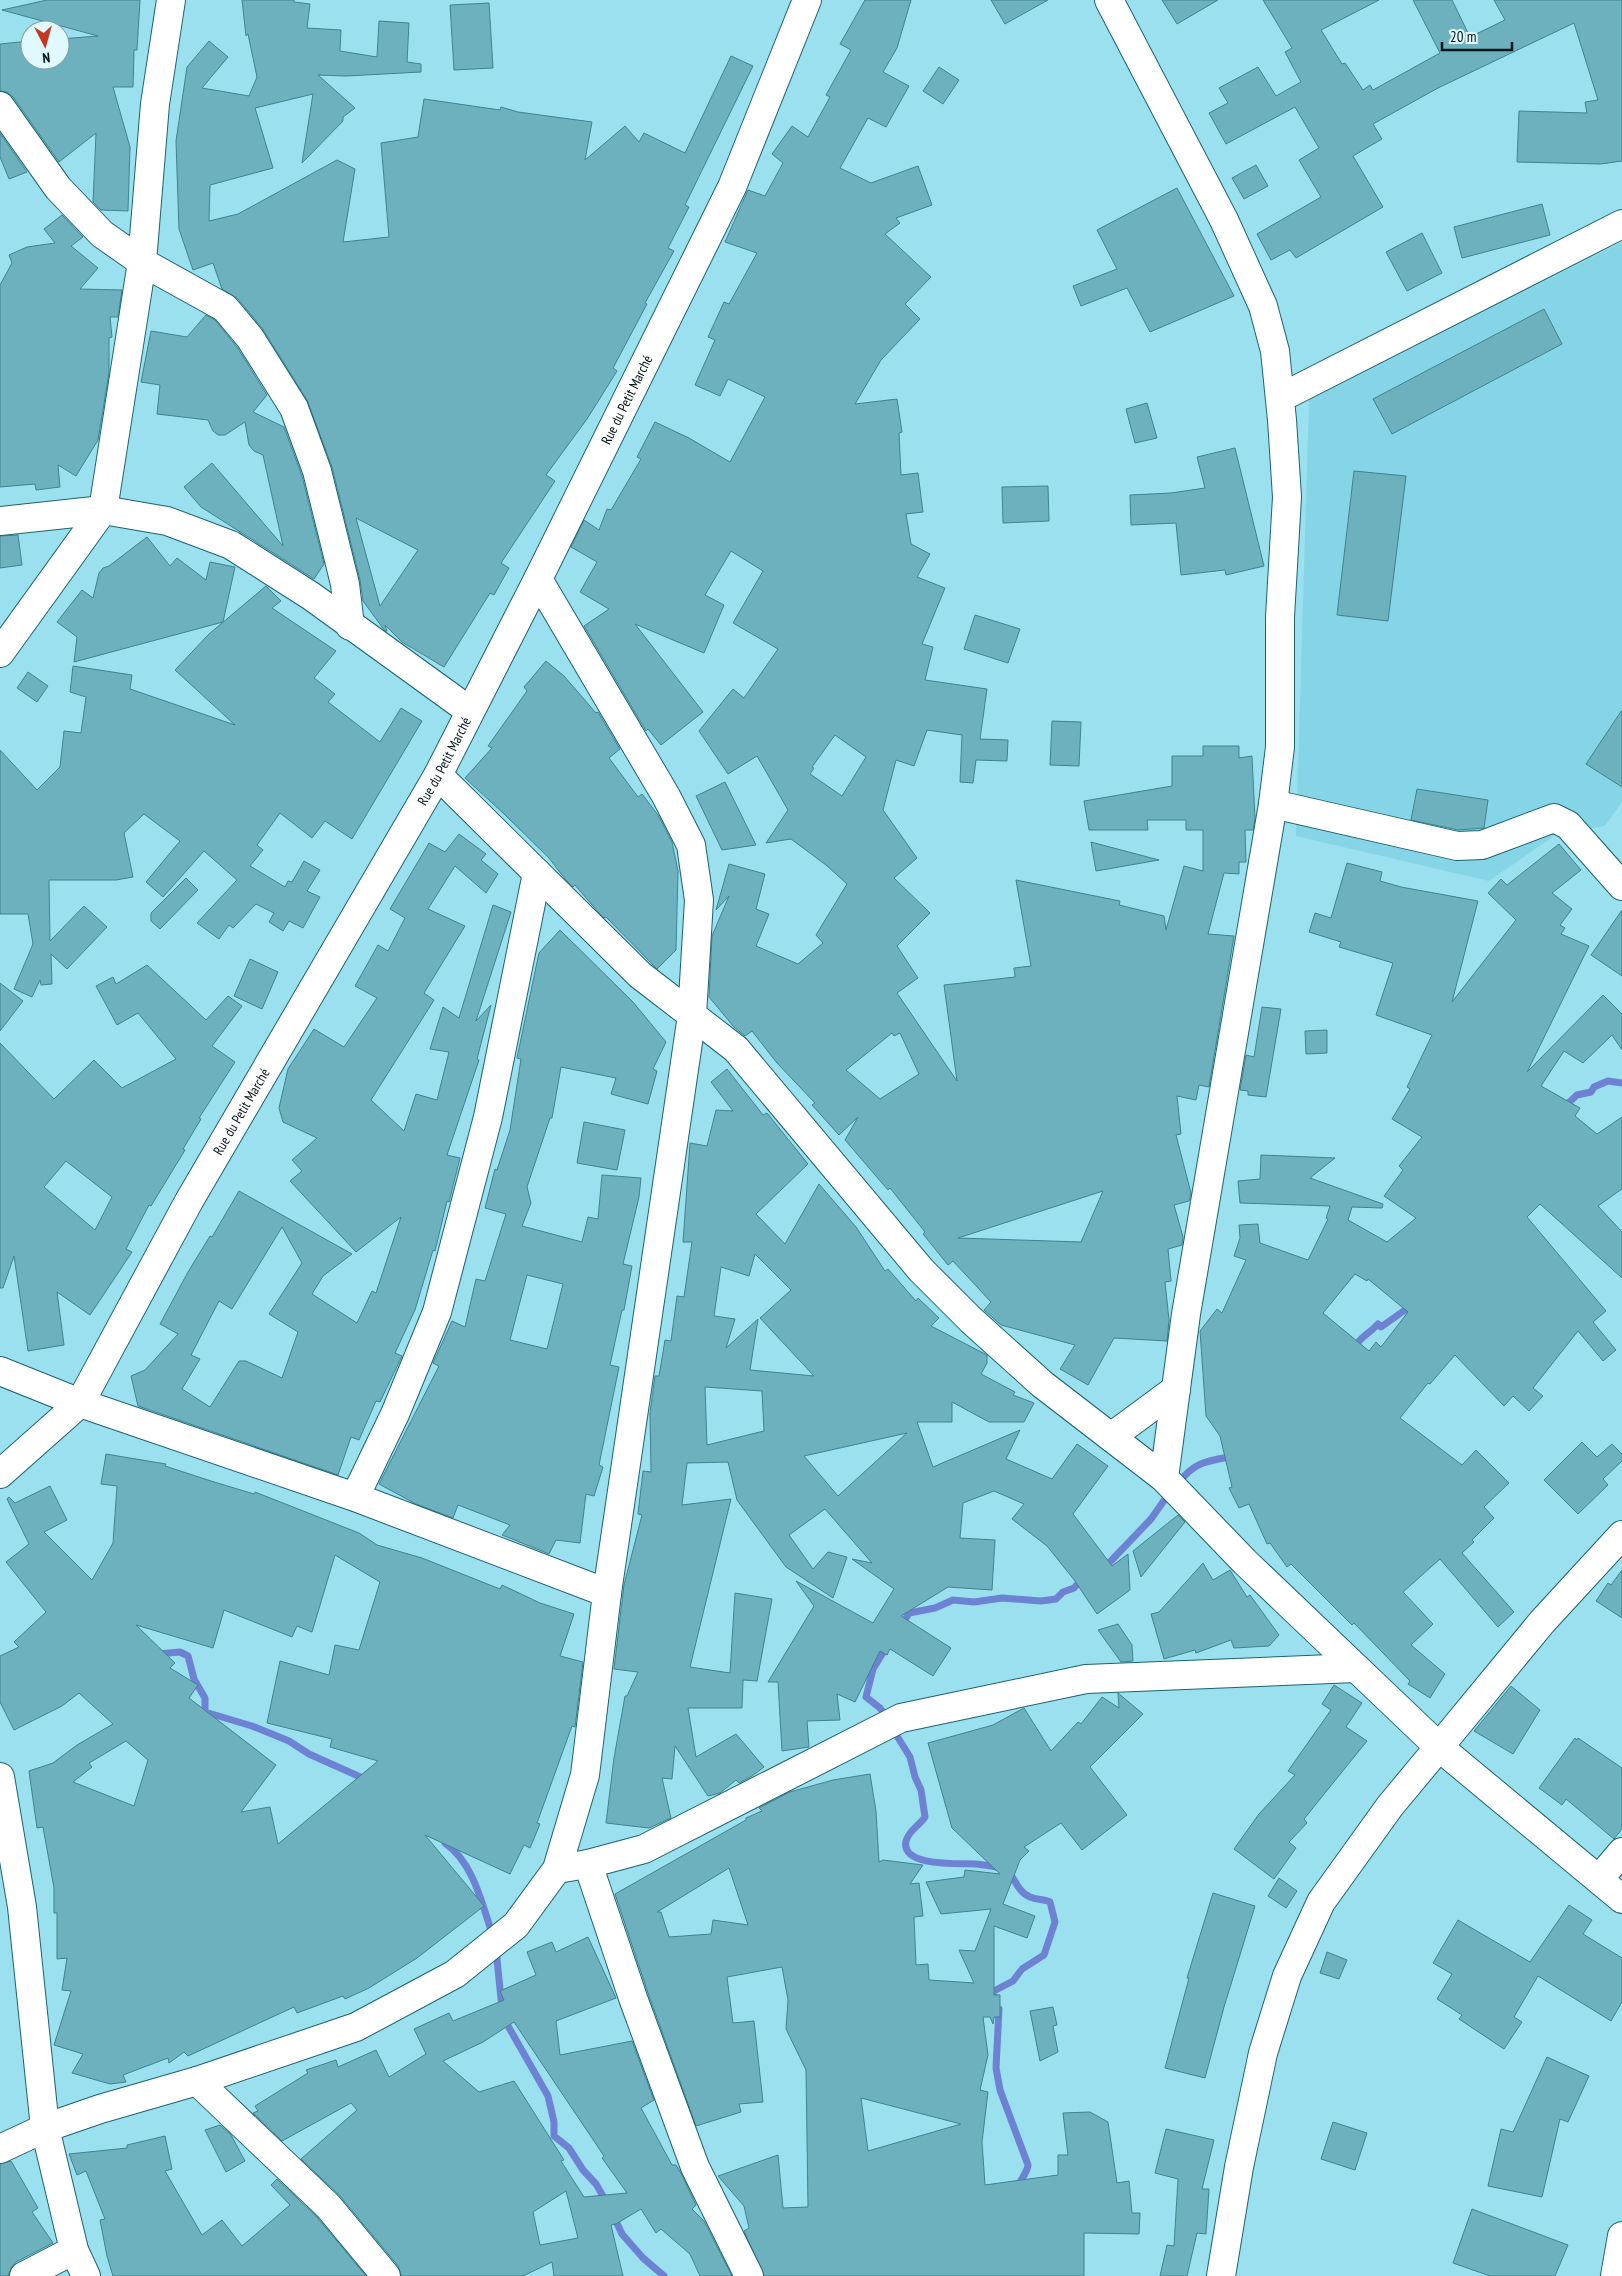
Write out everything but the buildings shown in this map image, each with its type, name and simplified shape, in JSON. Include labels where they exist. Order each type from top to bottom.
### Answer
[{"type":"street","points":[[0,653],[103,510],[142,262],[155,104],[170,0]]},
{"type":"street","name":"Rue du Petit Marché","points":[[0,1474],[80,1403],[194,1192],[438,775],[538,579],[732,187],[807,0]]},
{"type":"street","points":[[1109,0],[1224,220],[1263,306],[1275,351],[1287,497],[1280,617],[1280,747],[1273,804],[1186,1314],[1176,1389],[1171,1486]]},
{"type":"street","points":[[0,106],[58,188],[102,234],[142,262],[225,308],[250,338],[294,408],[317,471],[345,584],[350,626]]},
{"type":"street","points":[[1280,398],[1622,224]]},
{"type":"street","points":[[0,521],[103,510],[167,521],[231,545],[311,596],[470,711]]},
{"type":"street","points":[[0,2149],[45,2128],[100,2109],[197,2081],[356,2027],[455,1974],[516,1925],[557,1870],[586,1776],[608,1593],[692,1015],[699,900],[691,845],[666,796],[538,579]]},
{"type":"street","points":[[438,775],[640,975],[736,1049],[921,1270],[971,1320],[1042,1384],[1171,1486],[1245,1562],[1439,1747],[1622,1899]]},
{"type":"street","points":[[1273,804],[1457,846],[1482,845],[1554,818],[1568,824],[1622,886]]},
{"type":"street","points":[[355,1498],[395,1414],[436,1312],[488,1118],[537,873]]},
{"type":"street","points":[[0,1371],[80,1403],[355,1498],[608,1593]]},
{"type":"street","points":[[1111,1437],[1176,1389]]},
{"type":"street","points":[[1221,2276],[1239,2166],[1263,2053],[1287,1976],[1321,1902],[1390,1806],[1542,1622],[1622,1535]]},
{"type":"street","points":[[557,1870],[644,1849],[892,1723],[1086,1679],[1356,1668]]},
{"type":"street","points":[[0,1777],[22,1907],[45,2128],[74,2250],[86,2276]]},
{"type":"street","points":[[1599,1879],[1622,1852]]},
{"type":"street","points":[[588,1864],[633,1998],[695,2166],[749,2276]]},
{"type":"street","points":[[197,2081],[328,2206],[386,2276]]},
{"type":"street","points":[[1615,2276],[1622,2236]]},
{"type":"street","points":[[24,2276],[74,2250]]},
{"type":"shaded area","points":[[1622,242],[1622,802],[1605,826],[1554,836],[1489,881],[1296,836],[1309,400]]},
{"type":"waterway","points":[[1563,1108],[1577,1095],[1591,1092],[1594,1087],[1608,1081],[1622,1083]]},
{"type":"waterway","points":[[1354,1348],[1378,1324],[1381,1327],[1405,1310],[1415,1308]]},
{"type":"waterway","points":[[1177,1485],[1189,1471],[1202,1463],[1234,1456]]},
{"type":"waterway","points":[[1102,1566],[1109,1563],[1151,1519],[1170,1492]]},
{"type":"waterway","points":[[902,1625],[909,1613],[935,1608],[953,1600],[974,1602],[1002,1598],[1041,1601],[1056,1599],[1063,1592],[1074,1588],[1083,1578]]},
{"type":"waterway","points":[[887,1646],[873,1669],[866,1697],[880,1708],[887,1718]]},
{"type":"waterway","points":[[157,1654],[180,1652],[188,1656],[194,1679],[205,1698],[205,1712],[252,1726],[289,1741],[309,1754],[367,1780]]},
{"type":"waterway","points":[[892,1728],[910,1757],[915,1777],[921,1790],[925,1817],[907,1837],[907,1850],[913,1856],[922,1860],[988,1865],[1007,1869],[1026,1895],[1050,1902],[1055,1922],[1044,1955],[1022,1969],[1013,1981],[994,1991],[994,1998]]},
{"type":"waterway","points":[[445,1843],[455,1851],[470,1873],[481,1898],[493,1936]]},
{"type":"waterway","points":[[496,1949],[501,1999],[508,2026],[548,2096],[554,2122],[554,2136],[569,2148],[583,2170],[596,2184],[607,2203]]},
{"type":"waterway","points":[[999,2009],[996,2068],[1000,2090],[1028,2165],[1017,2189]]},
{"type":"waterway","points":[[614,2217],[622,2234],[643,2258],[664,2276]]}]
